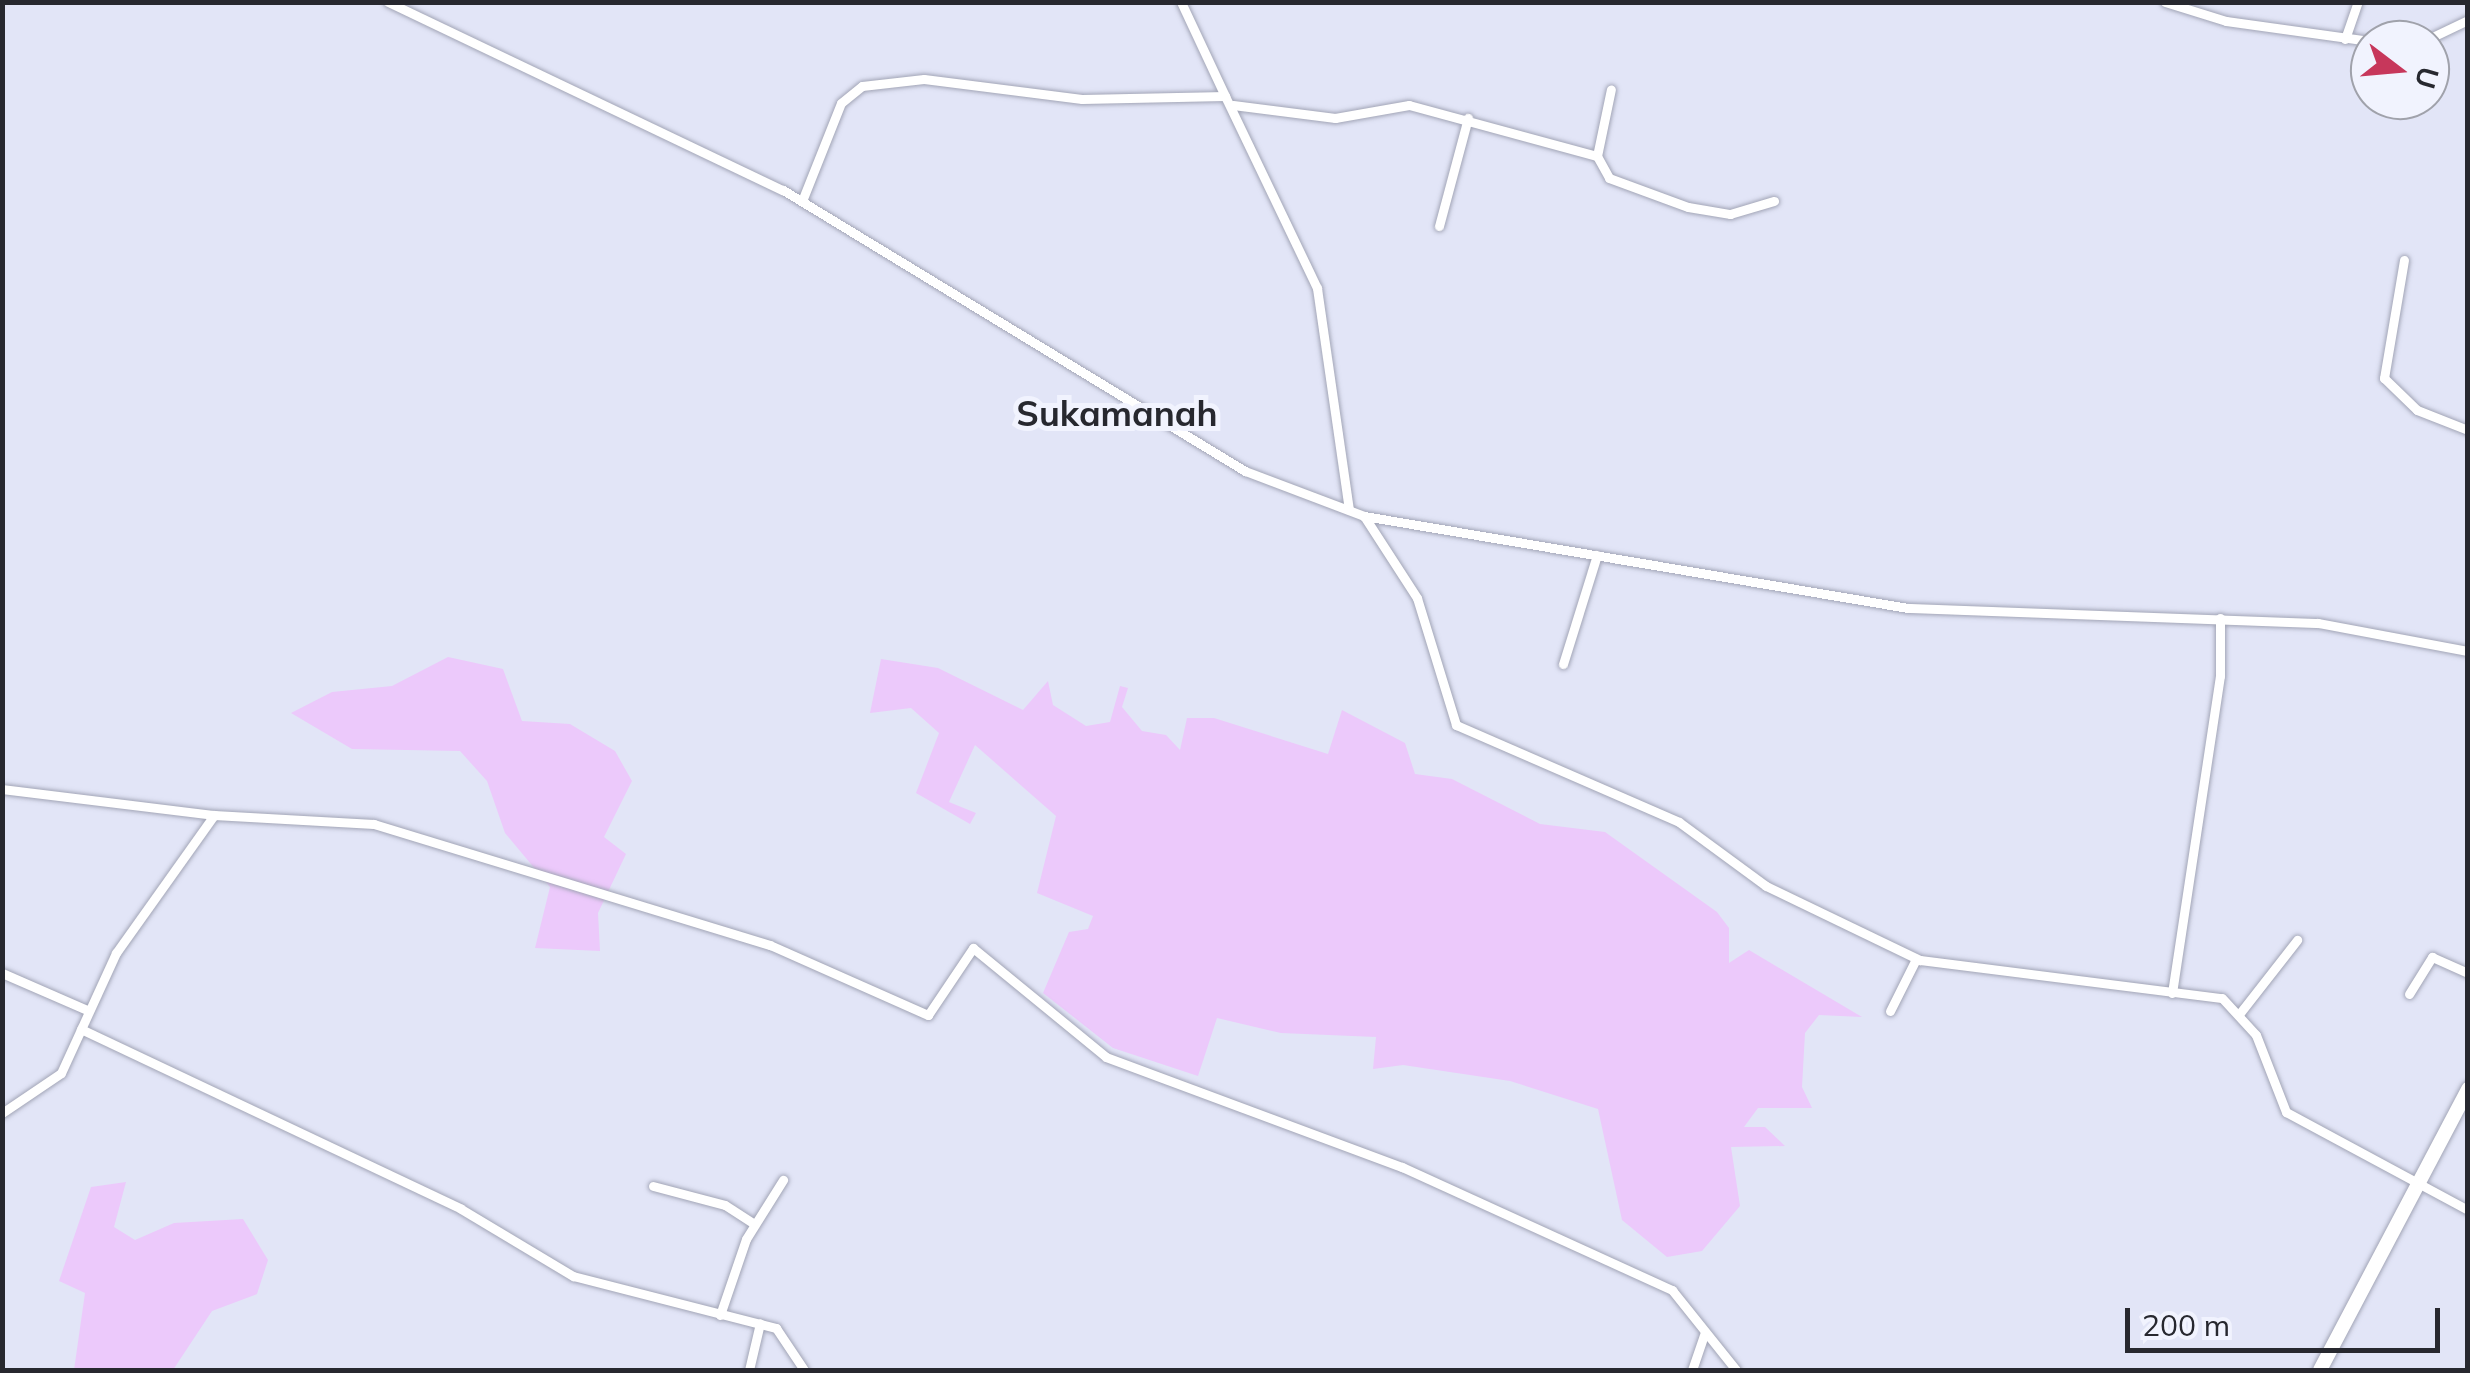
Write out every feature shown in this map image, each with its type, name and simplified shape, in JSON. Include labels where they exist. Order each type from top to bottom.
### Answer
[{"type":"main road","points":[[2320,1370],[2468,1089]]},
{"type":"street","points":[[388,2],[802,202],[1245,471],[1364,516],[1908,608],[2318,623],[2468,651]]},
{"type":"street","points":[[1182,2],[1318,288],[1348,510]]},
{"type":"street","points":[[2165,2],[2350,39]]},
{"type":"street","points":[[2345,39],[2358,2]]},
{"type":"street","points":[[802,202],[842,103],[862,86],[924,79],[1082,99],[1225,96]]},
{"type":"street","points":[[1610,89],[1597,156],[1609,178],[1688,207],[1730,214],[1774,201]]},
{"type":"street","points":[[1233,104],[1327,118],[1410,105],[1597,156]]},
{"type":"street","points":[[1439,226],[1468,118]]},
{"type":"street","points":[[2404,260],[2384,378],[2416,410],[2468,430]]},
{"type":"street","points":[[1364,516],[1417,598],[1456,725],[1678,822],[1766,886],[1916,959],[2222,998],[2240,1013],[2286,1112],[2422,1181],[2468,1210]]},
{"type":"street","points":[[1562,664],[1597,556]]},
{"type":"street","points":[[2172,992],[2220,676],[2220,618]]},
{"type":"street","points":[[2,789],[214,815],[374,824],[508,858],[770,945],[928,1015],[973,948],[1106,1057],[1350,1146],[1617,1262],[1672,1290],[1736,1370]]},
{"type":"street","points":[[2,1114],[61,1074],[116,953],[214,815]]},
{"type":"street","points":[[2240,1013],[2296,940]]},
{"type":"street","points":[[2409,994],[2432,957],[2468,974]]},
{"type":"street","points":[[1890,1011],[1916,959]]},
{"type":"street","points":[[2,973],[87,1010]]},
{"type":"street","points":[[82,1028],[461,1209],[562,1271],[760,1323],[782,1333],[804,1370]]},
{"type":"street","points":[[720,1315],[754,1224],[783,1180]]},
{"type":"street","points":[[653,1186],[725,1206],[754,1224]]},
{"type":"street","points":[[749,1370],[760,1323]]},
{"type":"street","points":[[1692,1370],[1705,1332]]},
{"type":"shaded area","points":[[448,657],[503,669],[522,721],[570,724],[615,751],[632,781],[604,837],[626,854],[598,913],[600,951],[535,948],[550,887],[505,833],[487,781],[460,751],[352,749],[291,713],[332,692],[392,686]]},
{"type":"shaded area","points":[[881,659],[938,668],[1023,710],[1048,681],[1053,705],[1086,726],[1110,722],[1120,686],[1128,688],[1122,707],[1142,731],[1166,735],[1180,750],[1187,718],[1214,718],[1328,754],[1342,710],[1405,743],[1415,774],[1452,779],[1540,824],[1605,832],[1717,912],[1729,928],[1729,963],[1749,950],[1862,1017],[1819,1015],[1805,1033],[1802,1087],[1812,1108],[1758,1108],[1744,1127],[1765,1127],[1785,1146],[1731,1147],[1740,1206],[1702,1251],[1667,1257],[1622,1220],[1598,1109],[1510,1081],[1403,1065],[1373,1069],[1376,1037],[1281,1033],[1217,1018],[1198,1076],[1113,1048],[1043,993],[1069,932],[1088,929],[1093,916],[1037,893],[1056,816],[975,745],[949,802],[976,813],[970,824],[916,793],[939,733],[911,708],[870,713]]},
{"type":"shaded area","points":[[126,1182],[114,1227],[135,1240],[174,1223],[243,1219],[268,1260],[257,1294],[212,1311],[173,1370],[74,1370],[85,1293],[59,1281],[91,1187]]},
{"type":"district","name":"Sukamanah","points":[[1117,413]]}]
